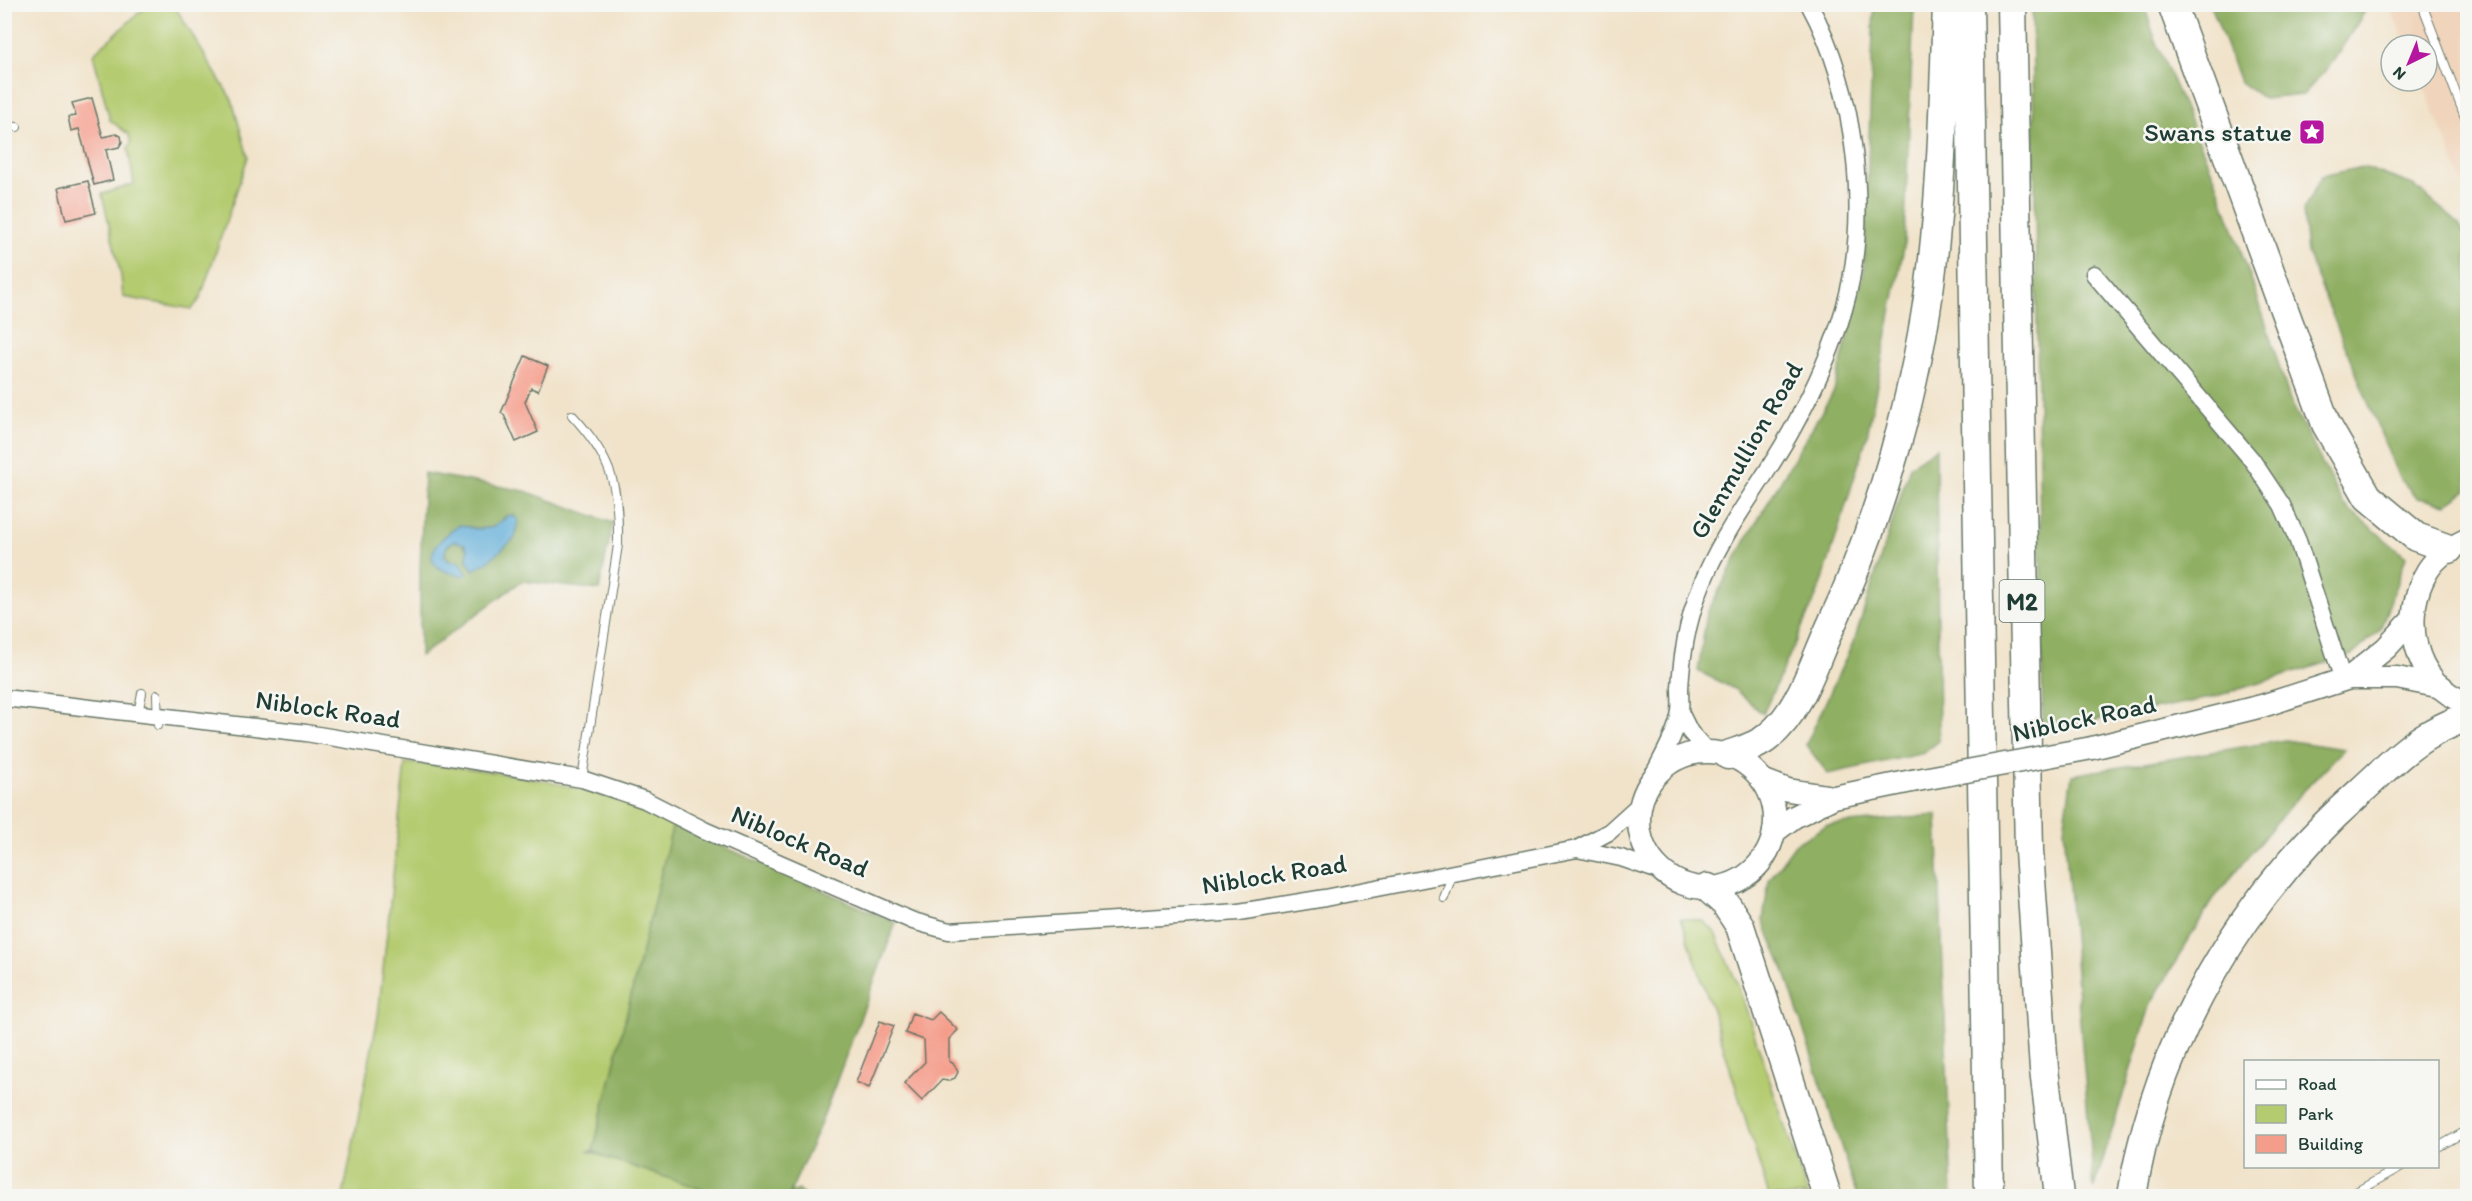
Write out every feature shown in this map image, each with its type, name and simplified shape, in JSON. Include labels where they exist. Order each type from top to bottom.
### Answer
[{"type":"highway","points":[[1718,753],[1768,737],[1795,705],[1843,601],[1879,502],[1913,377],[1931,270],[1942,159],[1947,4]]},
{"type":"highway","name":"M2","points":[[1970,4],[1989,1197]]},
{"type":"highway","name":"M2","points":[[2012,4],[2023,664],[2029,851],[2044,1069],[2060,1197]]},
{"type":"highway","points":[[2172,4],[2326,424],[2368,497],[2416,537],[2458,544]]},
{"type":"highway","points":[[2132,1197],[2149,1120],[2173,1055],[2196,1001],[2240,929],[2278,875],[2329,819],[2429,734],[2468,716]]},
{"type":"highway","points":[[1708,888],[1725,903],[1740,926],[1827,1197]]},
{"type":"main road","points":[[2458,544],[2429,568],[2416,592],[2412,620],[2415,647],[2426,669],[2442,687],[2468,702]]},
{"type":"main road","name":"Niblock Road","points":[[2346,679],[2386,648],[2412,620]]},
{"type":"main road","name":"Niblock Road","points":[[1774,832],[1794,817],[1834,796],[2092,748],[2262,706],[2346,679],[2397,678],[2442,687]]},
{"type":"main road","points":[[1718,753],[1747,765],[1762,780],[1773,805],[1774,832],[1766,854],[1751,872],[1731,884],[1708,888],[1676,881],[1662,872],[1650,858],[1642,841],[1638,823],[1640,804],[1650,782],[1665,765],[1685,755],[1718,753]]},
{"type":"main road","name":"Niblock Road","points":[[1762,780],[1788,790],[1834,796]]},
{"type":"street","name":"Glenmullion Road","points":[[1650,782],[1680,712],[1683,661],[1696,598],[1724,539],[1793,428],[1816,384],[1832,346],[1847,297],[1858,215],[1850,124],[1838,74],[1809,4]]},
{"type":"street","points":[[2094,274],[2252,460],[2282,505],[2301,550],[2346,679]]},
{"type":"street","name":"Niblock Road","points":[[4,698],[138,714],[159,721],[306,733],[413,757],[582,779],[645,800],[704,830],[755,847],[912,921],[949,930],[1239,912],[1325,898],[1382,882],[1453,873],[1577,849],[1609,832],[1640,804]]},
{"type":"street","points":[[1680,712],[1690,732],[1718,753]]},
{"type":"street","name":"Niblock Road","points":[[1577,849],[1620,858],[1662,872]]},
{"type":"lane","points":[[2422,4],[2468,125]]},
{"type":"lane","points":[[4,126],[17,127]]},
{"type":"lane","points":[[572,415],[596,440],[605,459],[614,488],[618,514],[618,545],[582,779]]},
{"type":"lane","points":[[138,714],[142,693]]},
{"type":"lane","points":[[157,695],[159,721]]},
{"type":"lane","points":[[1444,898],[1453,873]]},
{"type":"lane","points":[[2439,1146],[2468,1130]]},
{"type":"lane","points":[[2349,1196],[2400,1168]]},
{"type":"shaded area","points":[[2389,5],[2467,5],[2467,192],[2426,93],[2439,93],[2439,33],[2401,33]]},
{"type":"green space","points":[[149,4],[174,5],[232,100],[248,157],[200,299],[192,309],[123,297],[121,276],[102,194],[134,184],[128,148],[131,142],[129,135],[110,120],[93,54]]},
{"type":"green space","points":[[1874,5],[1914,5],[1904,247],[1867,436],[1822,583],[1763,714],[1734,689],[1698,671],[1707,613],[1747,538],[1834,391],[1864,271]]},
{"type":"green space","points":[[2032,5],[2144,5],[2157,45],[2215,178],[2257,296],[2290,400],[2343,504],[2406,557],[2380,630],[2352,655],[2210,698],[2043,730]]},
{"type":"green space","points":[[2211,5],[2369,5],[2332,63],[2303,95],[2264,99],[2240,82]]},
{"type":"green space","points":[[2363,167],[2413,185],[2458,223],[2467,239],[2467,490],[2447,504],[2418,498],[2399,478],[2307,253],[2303,210],[2322,176]]},
{"type":"green space","points":[[1936,448],[1939,741],[1924,753],[1828,774],[1806,745],[1855,638],[1910,466]]},
{"type":"green space","points":[[424,473],[525,491],[613,523],[599,590],[522,581],[420,656],[420,569]],"holes":[[[514,515],[467,560],[468,550],[460,541],[453,541],[444,550],[449,561],[455,563],[432,557],[460,525],[491,527],[505,516]]]},
{"type":"green space","points":[[2285,740],[2344,749],[2294,801],[2211,902],[2151,1003],[2094,1189],[2064,828],[2072,775]]},
{"type":"green space","points":[[405,763],[484,771],[568,786],[618,800],[673,824],[593,1151],[587,1151],[723,1196],[343,1196],[378,1017]]},
{"type":"green space","points":[[1937,815],[1952,1196],[1857,1196],[1785,972],[1763,920],[1769,880],[1795,844],[1827,825]]},
{"type":"green space","points":[[673,824],[896,923],[820,1125],[790,1193],[799,1190],[804,1196],[723,1196],[607,1158],[593,1151]]},
{"type":"green space","points":[[1681,918],[1703,921],[1714,931],[1738,985],[1808,1196],[1769,1196],[1715,1019]]},
{"type":"water","points":[[510,515],[518,519],[515,538],[487,562],[473,570],[467,560],[468,550],[465,544],[453,541],[447,545],[444,556],[449,561],[460,562],[467,574],[464,576],[449,572],[433,562],[432,555],[435,548],[441,540],[460,525],[476,529],[491,528]]},
{"type":"building","points":[[92,98],[103,137],[116,134],[121,136],[122,142],[119,147],[106,150],[113,180],[94,185],[79,129],[71,131],[68,117],[76,116],[72,103]]},
{"type":"building","points":[[88,181],[96,213],[66,220],[58,188]]},
{"type":"building","points":[[525,356],[548,366],[538,391],[531,388],[525,402],[538,432],[516,442],[501,413]]},
{"type":"building","points":[[939,1012],[958,1030],[949,1039],[949,1061],[954,1064],[958,1072],[955,1078],[948,1081],[942,1080],[922,1101],[904,1083],[925,1062],[924,1040],[905,1033],[912,1013],[931,1020]]},
{"type":"building","points":[[880,1021],[894,1026],[869,1088],[856,1082]]},
{"type":"place","name":"Swans statue","points":[[2312,132]]}]
